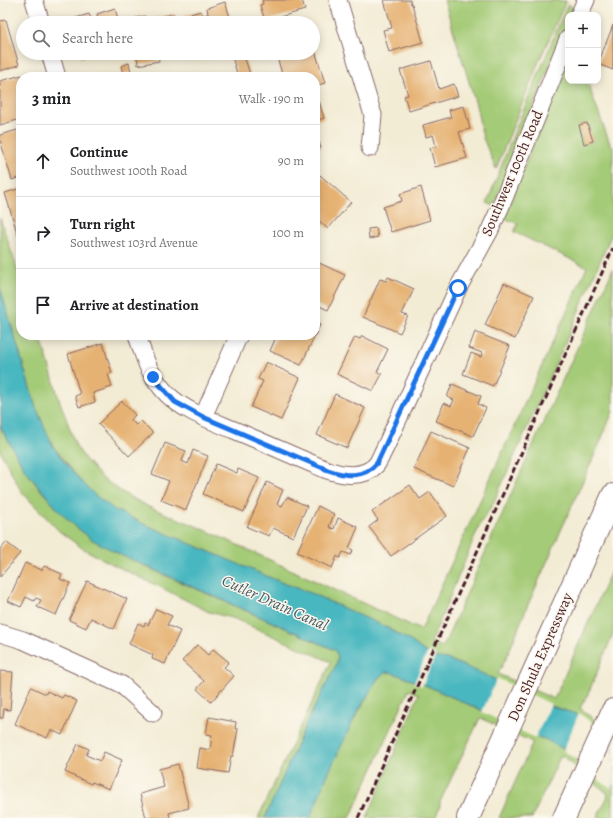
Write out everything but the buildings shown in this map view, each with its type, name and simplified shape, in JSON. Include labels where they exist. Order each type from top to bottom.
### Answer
[{"type":"highway","name":"Don Shula Expressway","points":[[468,818],[613,495]]},
{"type":"highway","points":[[564,818],[609,718]]},
{"type":"street","points":[[34,0],[39,16]]},
{"type":"street","points":[[338,0],[373,114],[370,148]]},
{"type":"street","points":[[580,12],[586,0]]},
{"type":"street","name":"Southwest 100th Road","points":[[203,417],[328,470],[345,475],[364,473],[375,466],[458,288],[489,232],[500,208],[565,46]]},
{"type":"street","points":[[52,60],[56,72]]},
{"type":"street","points":[[139,340],[148,367],[162,387],[175,402],[203,417],[237,340]]},
{"type":"street","points":[[0,633],[23,640],[122,685],[153,713]]},
{"type":"green space","points":[[444,0],[566,1],[537,66],[496,169],[483,138],[476,105]]},
{"type":"green space","points":[[568,3],[574,9],[572,12],[565,12],[565,29],[494,206],[487,203],[516,128]]},
{"type":"green space","points":[[565,66],[565,84],[588,84],[610,144],[613,146],[613,231],[563,348],[492,506],[481,522],[431,642],[443,647],[613,269],[613,411],[498,674],[554,699],[613,567],[613,634],[588,694],[580,708],[613,734],[613,742],[579,715],[551,706],[481,673],[447,659],[438,658],[425,652],[412,642],[388,628],[308,592],[283,583],[144,524],[115,510],[96,496],[79,479],[53,446],[35,405],[0,287],[0,218],[16,265],[16,340],[41,340],[59,399],[76,446],[85,459],[102,478],[128,496],[149,507],[201,528],[421,630],[587,267],[514,232],[518,224],[504,218]],"holes":[[[587,123],[593,141],[584,144],[579,125]]]},
{"type":"green space","points":[[0,425],[25,470],[38,487],[59,511],[93,540],[153,570],[335,650],[338,657],[336,665],[306,724],[265,818],[258,818],[331,662],[235,619],[209,612],[82,548],[59,531],[21,491],[0,451]]},
{"type":"green space","points":[[386,672],[394,673],[425,685],[536,737],[545,739],[567,751],[598,778],[613,787],[613,818],[597,818],[608,796],[607,793],[563,756],[560,757],[532,818],[499,818],[532,742],[480,718],[440,802],[435,818],[367,818],[419,694],[409,690],[350,818],[310,818],[342,742],[374,684],[379,677]]},
{"type":"water","name":"Cutler Drain Canal","points":[[0,287],[35,405],[53,446],[79,479],[96,496],[115,510],[144,524],[283,583],[308,592],[388,628],[412,642],[425,652],[438,658],[447,659],[481,673],[551,706],[579,715],[613,742],[613,787],[598,778],[567,751],[545,739],[536,737],[425,685],[390,672],[386,672],[378,678],[356,715],[327,776],[310,818],[265,818],[306,724],[336,665],[338,657],[335,650],[121,555],[93,540],[59,511],[25,470],[1,428]]},
{"type":"pier","points":[[428,651],[436,655],[422,686],[414,683]]},
{"type":"pier","points":[[497,678],[551,704],[535,738],[482,712]]},
{"type":"pier","points":[[579,713],[613,740],[613,784],[611,788],[597,779],[579,761],[563,751]]},
{"type":"railway","points":[[358,818],[613,248]]},
{"type":"route","points":[[153,377],[175,402],[203,417],[339,474],[361,474],[368,471],[377,463],[385,448],[458,288]]}]
